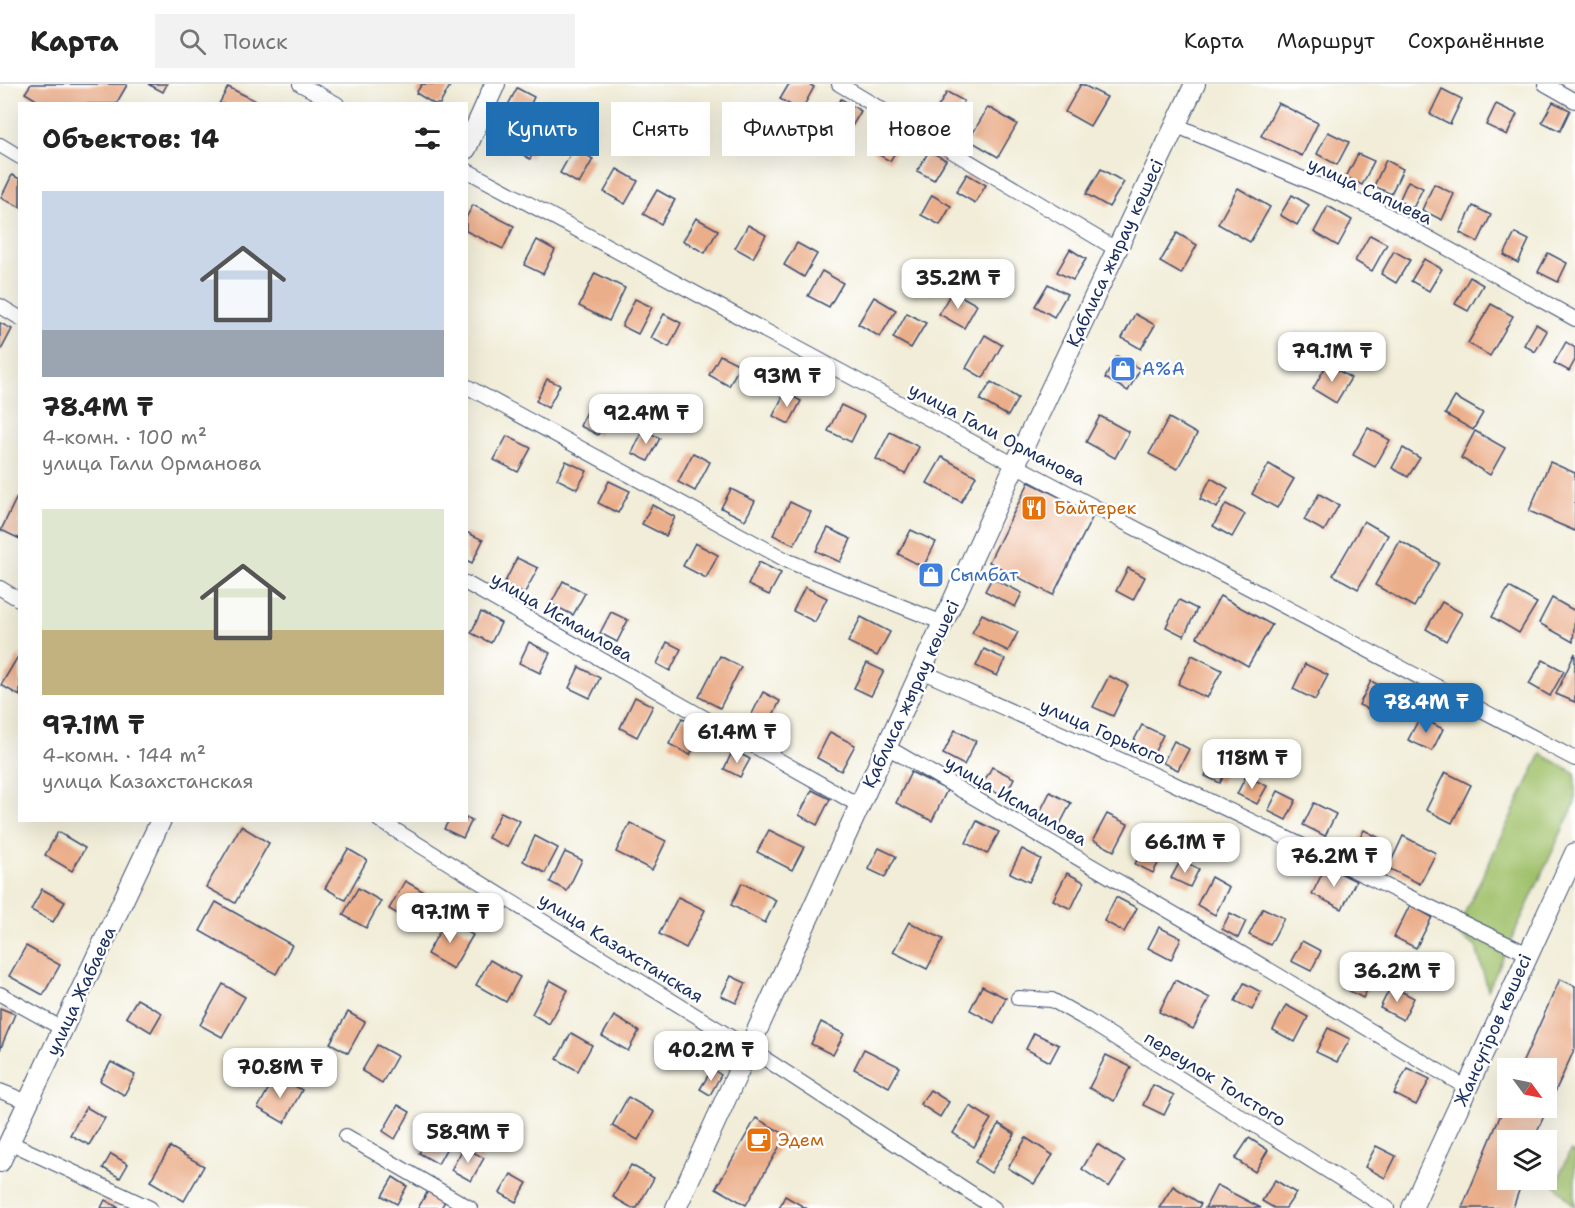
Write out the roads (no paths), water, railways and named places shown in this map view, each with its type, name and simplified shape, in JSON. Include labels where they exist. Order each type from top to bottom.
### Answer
[{"type":"street","points":[[300,84],[333,102]]},
{"type":"street","points":[[468,145],[495,84]]},
{"type":"street","points":[[839,84],[1116,249]]},
{"type":"street","name":"Қаблиса жырау көшесі","points":[[676,1208],[943,623],[1195,84]]},
{"type":"street","points":[[1545,84],[1575,100]]},
{"type":"street","name":"улица Сапиева","points":[[1175,125],[1382,212],[1575,319]]},
{"type":"street","points":[[0,145],[18,156]]},
{"type":"street","name":"улица Гали Орманова","points":[[468,171],[1016,465],[1575,759]]},
{"type":"street","points":[[0,306],[18,317]]},
{"type":"street","points":[[468,387],[788,561],[943,623]]},
{"type":"street","name":"улица Исмаилова","points":[[468,584],[860,806]]},
{"type":"street","points":[[0,588],[18,599]]},
{"type":"street","name":"улица Горького","points":[[921,671],[1168,781],[1528,954]]},
{"type":"street","name":"улица Исмаилова","points":[[887,747],[1219,940],[1467,1088]]},
{"type":"street","name":"улица Жабаева","points":[[0,1162],[160,822]]},
{"type":"street","name":"улица Казахстанская","points":[[382,822],[750,1048],[994,1208]]},
{"type":"street","name":"Жансүгіров көшесі","points":[[1412,1208],[1575,853]]},
{"type":"street","points":[[0,994],[63,1029]]},
{"type":"street","name":"переулок Толстого","points":[[1018,998],[1052,1000],[1082,1017],[1388,1208]]},
{"type":"street","points":[[0,1091],[28,1102]]},
{"type":"street","points":[[346,1136],[470,1208]]},
{"type":"street","points":[[9,1142],[150,1208]]},
{"type":"place","name":"A%A","points":[[1123,369]]},
{"type":"place","name":"Байтерек","points":[[1034,508]]},
{"type":"place","name":"Сымбат","points":[[931,575]]},
{"type":"place","name":"Эдем","points":[[759,1140]]}]
